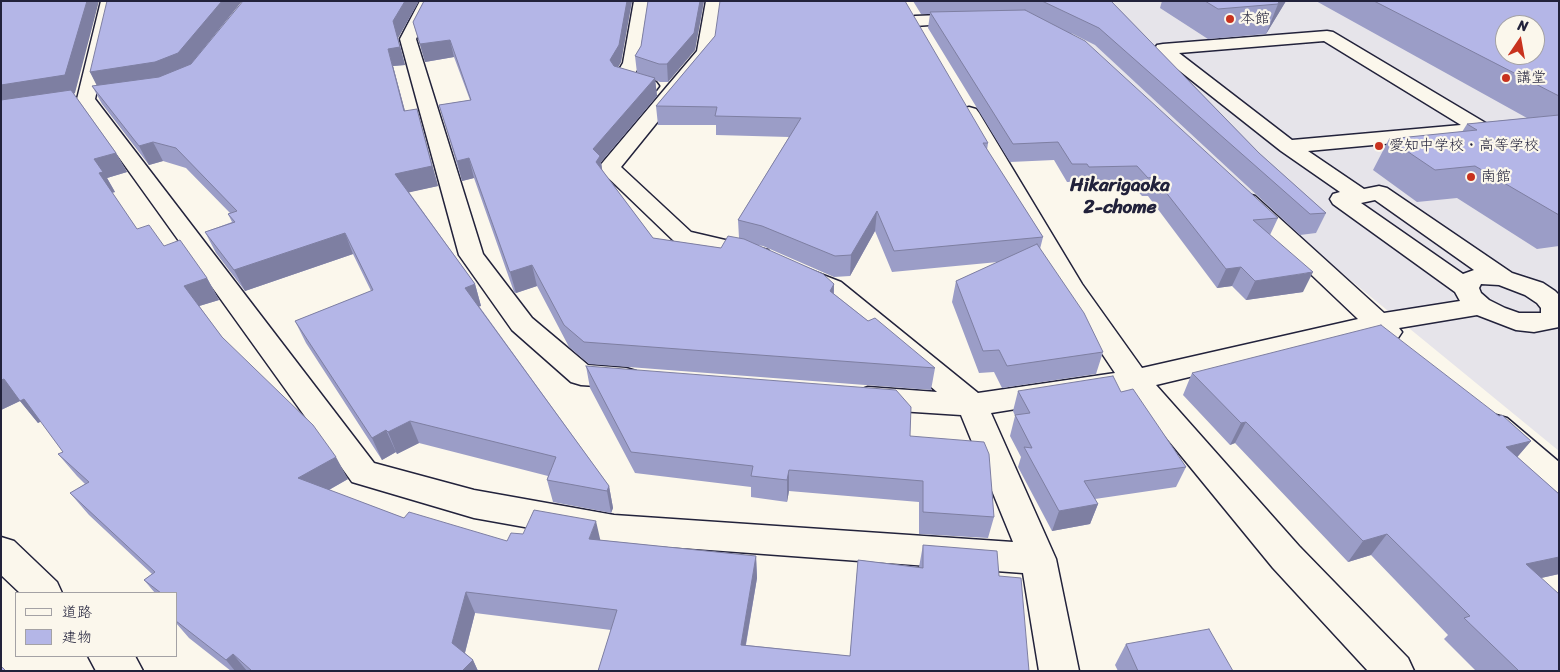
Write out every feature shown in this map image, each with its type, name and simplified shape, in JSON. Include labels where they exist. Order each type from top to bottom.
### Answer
[{"type":"street","points":[[109,1],[86,99],[363,473],[474,504],[614,529],[1038,559]]},
{"type":"street","points":[[428,1],[408,39],[472,255],[522,324],[581,375],[648,380]]},
{"type":"street","points":[[642,1],[632,63],[623,78],[658,89],[673,90]]},
{"type":"street","points":[[714,1],[705,52],[609,168],[683,237],[753,253],[832,288],[972,406],[1038,559],[1059,671]]},
{"type":"street","points":[[909,11],[989,19]]},
{"type":"street","points":[[909,11],[930,47]]},
{"type":"street","points":[[1288,147],[1482,129],[1327,36],[1163,49],[1288,147],[1360,196]]},
{"type":"street","points":[[955,89],[1070,286],[1136,380],[1286,557],[1394,671]]},
{"type":"street","points":[[1232,187],[1406,349]]},
{"type":"street","points":[[1379,193],[1503,278],[1534,289],[1546,297],[1554,306],[1555,315],[1549,321],[1534,323],[1509,318],[1473,297],[1341,199],[1360,196],[1379,193]]},
{"type":"street","points":[[1473,297],[1468,281],[1476,277],[1503,278]]},
{"type":"street","points":[[841,396],[972,406],[1136,380],[1377,323],[1473,297]]},
{"type":"street","points":[[1479,412],[1559,481]]},
{"type":"street","points":[[1,552],[43,592]]},
{"type":"street","points":[[109,657],[123,671]]},
{"type":"shaded area","name":"愛知中学校・高等学校","points":[[1021,1],[1559,1],[1559,451],[1299,238],[1084,40],[1048,25]]},
{"type":"building","points":[[1,1],[87,1],[65,75],[1,85]]},
{"type":"building","points":[[107,1],[222,1],[178,53],[155,62],[90,72]]},
{"type":"building","points":[[243,1],[405,1],[393,21],[400,47],[388,49],[404,111],[417,109],[432,166],[395,174],[475,284],[465,288],[609,486],[607,491],[547,480],[556,457],[410,421],[388,432],[386,430],[372,438],[295,321],[373,290],[345,233],[234,270],[205,232],[235,222],[228,214],[237,211],[176,148],[153,142],[139,146],[92,86],[159,77],[191,64]]},
{"type":"building","points":[[424,1],[627,1],[619,45],[610,60],[614,66],[655,78],[593,149],[600,156],[596,162],[653,238],[721,248],[728,236],[744,239],[823,274],[834,284],[830,291],[868,321],[875,318],[935,368],[584,342],[564,325],[532,265],[510,272],[469,158],[457,161],[439,105],[471,100],[450,40],[420,44],[413,22]]},
{"type":"building","points":[[648,1],[700,1],[694,33],[667,64],[659,64],[635,56],[641,46]]},
{"type":"building","points":[[720,1],[905,1],[988,143],[983,143],[1043,237],[894,251],[877,211],[851,255],[835,256],[762,226],[738,220],[801,118],[715,116],[717,107],[656,106],[715,36]]},
{"type":"building","points":[[1042,1],[1111,1],[1259,153],[1326,213],[1310,214],[1099,28]]},
{"type":"building","points":[[1205,1],[1279,1],[1278,4],[1218,9]]},
{"type":"building","points":[[1374,1],[1559,1],[1559,96],[1499,65],[1545,65],[1545,15],[1495,15],[1495,63]]},
{"type":"building","points":[[1025,10],[1085,41],[1278,218],[1253,220],[1313,272],[1255,281],[1241,267],[1226,269],[1154,177],[1148,178],[1137,166],[1089,167],[1087,164],[1072,164],[1058,142],[1013,144],[930,12]]},
{"type":"building","points":[[71,90],[116,153],[94,159],[103,172],[99,173],[137,229],[149,225],[164,246],[180,240],[207,278],[184,286],[222,337],[313,425],[336,457],[298,478],[404,518],[409,512],[507,541],[511,533],[523,534],[534,510],[596,521],[589,539],[756,556],[741,645],[850,656],[858,560],[923,568],[923,545],[997,551],[999,576],[1021,578],[1029,671],[598,671],[617,610],[466,592],[452,643],[473,660],[462,671],[252,671],[233,654],[226,660],[178,623],[178,592],[160,592],[144,580],[155,572],[70,493],[89,482],[58,454],[63,452],[24,399],[20,401],[4,379],[1,380],[1,100]]},
{"type":"building","points":[[1559,115],[1559,215],[1475,166],[1435,170],[1389,139],[1477,130],[1467,124]]},
{"type":"building","points":[[1037,244],[1084,313],[1103,352],[1007,366],[999,350],[983,351],[956,281]]},
{"type":"building","points":[[1381,325],[1499,416],[1502,415],[1531,441],[1506,447],[1559,494],[1559,557],[1526,564],[1559,594],[1559,671],[1519,671],[1464,618],[1470,616],[1387,534],[1363,541],[1246,422],[1241,423],[1192,373]]},
{"type":"building","points":[[586,366],[896,390],[911,407],[910,436],[984,442],[989,454],[994,517],[923,512],[923,481],[789,470],[787,480],[751,476],[753,466],[631,452]]},
{"type":"building","points":[[1113,376],[1121,392],[1133,389],[1186,467],[1084,481],[1098,504],[1059,511],[1024,447],[1032,448],[1015,415],[1030,413],[1018,391]]},
{"type":"building","points":[[1209,629],[1233,671],[1138,671],[1126,644]]},
{"type":"place","name":"本館","points":[[1230,19]]},
{"type":"place","name":"講堂","points":[[1506,78]]},
{"type":"place","name":"愛知中学校・高等学校","points":[[1379,146]]},
{"type":"place","name":"南館","points":[[1471,177]]},
{"type":"district","name":"Hikarigaoka 2-chome","points":[[1120,197]]}]
